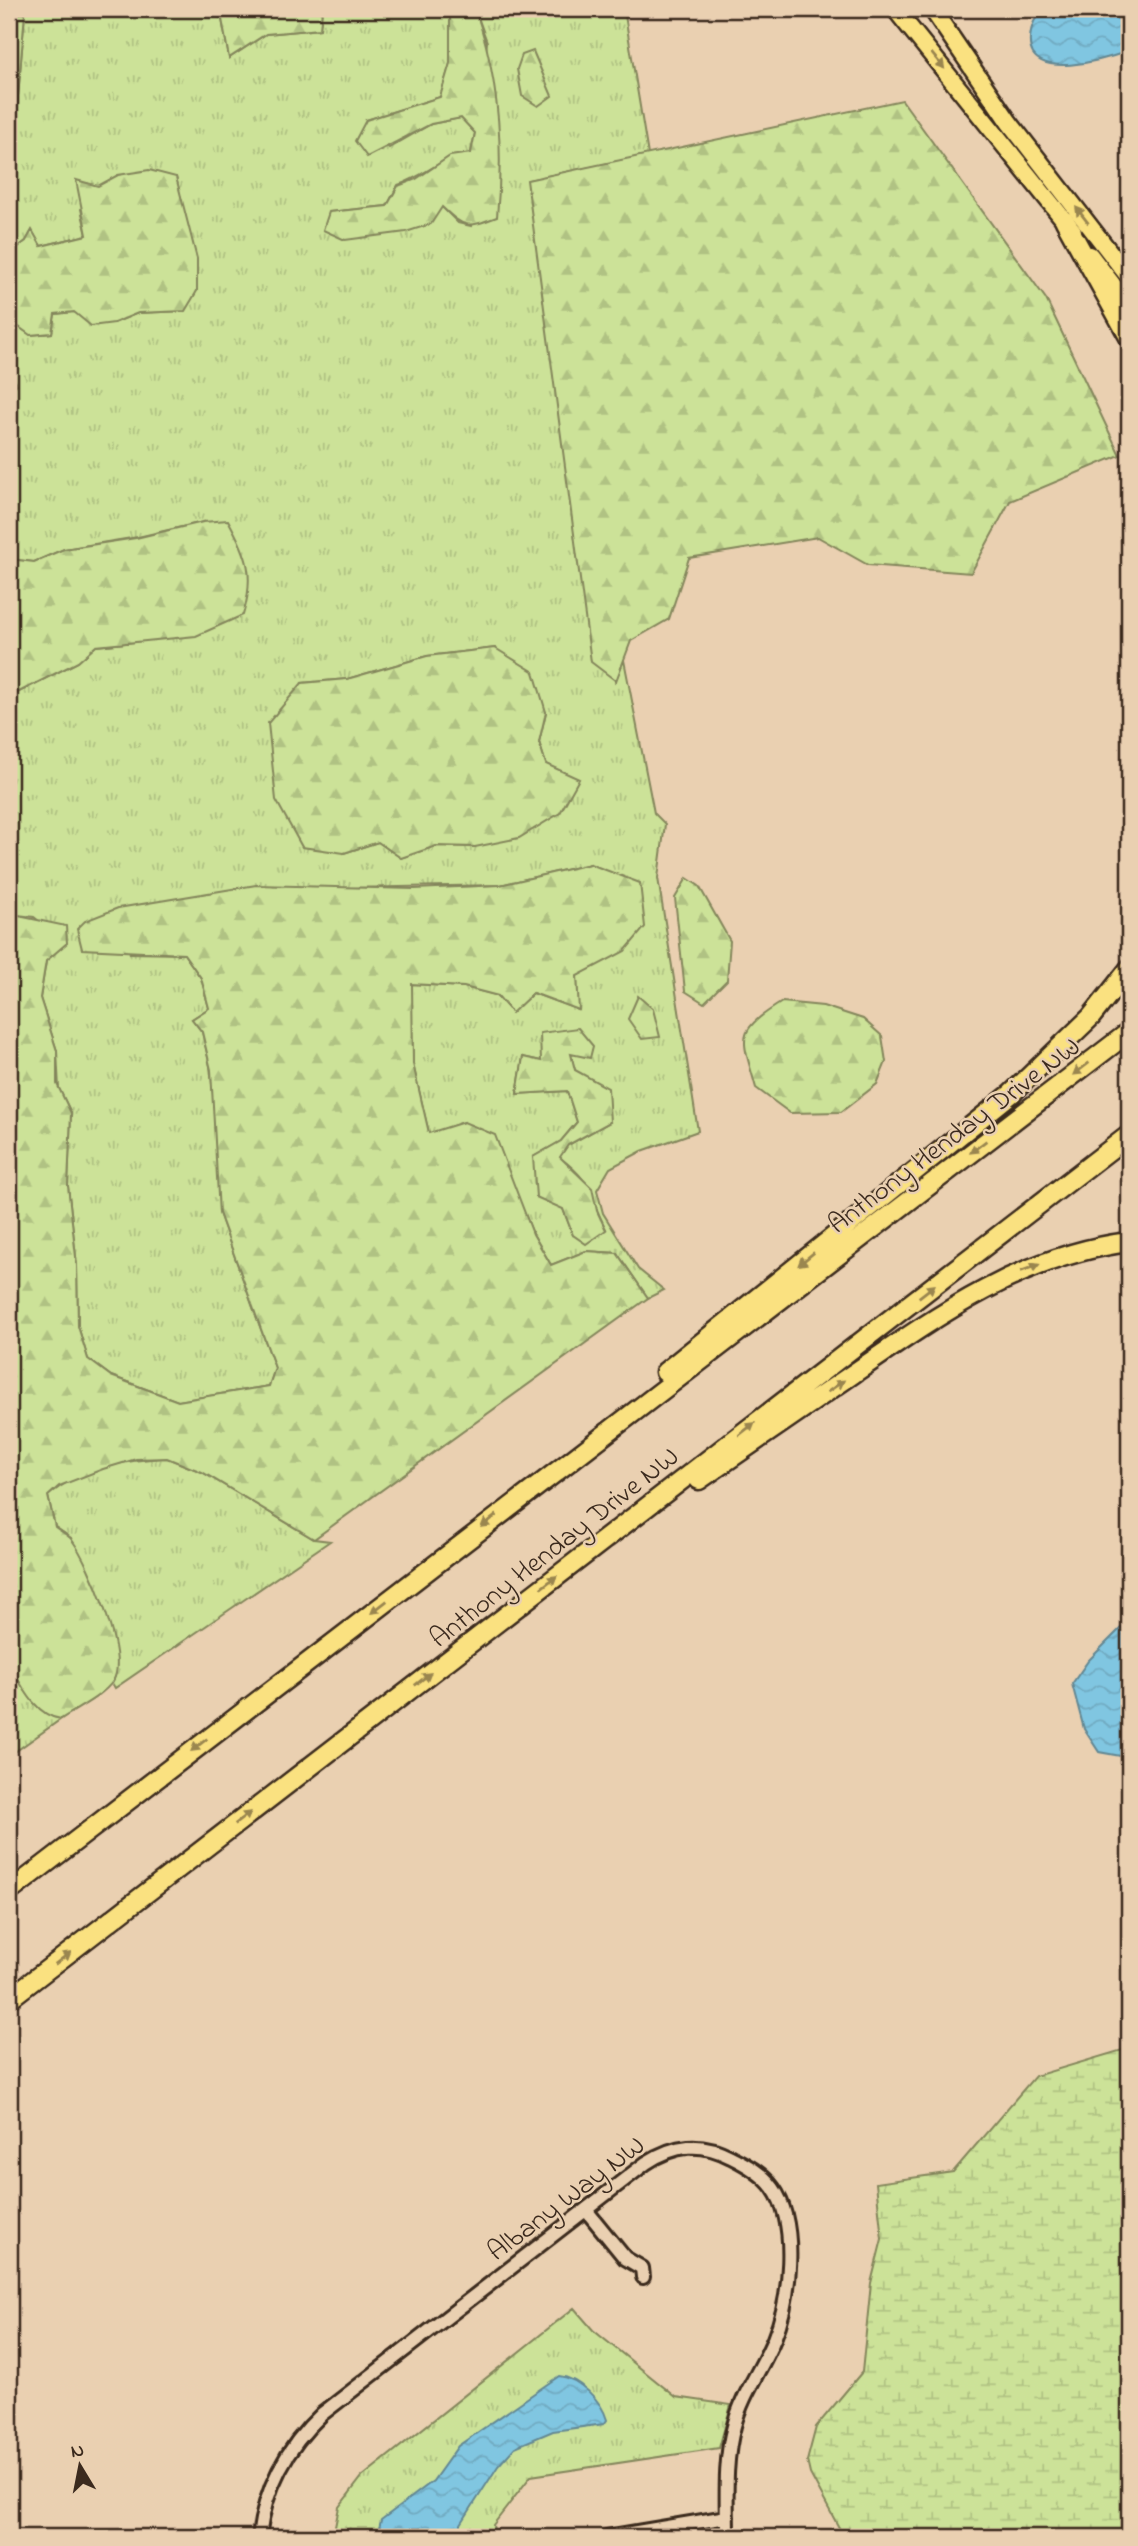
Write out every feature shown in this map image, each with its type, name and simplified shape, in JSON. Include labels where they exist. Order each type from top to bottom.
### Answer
[{"type":"highway","points":[[1065,221],[1129,337]]},
{"type":"highway","points":[[543,1480],[601,1423],[1011,1094],[1091,1017],[1129,969]]},
{"type":"highway","name":"Anthony Henday Drive NW","points":[[9,1892],[1129,1032]]},
{"type":"highway","name":"Anthony Henday Drive NW","points":[[9,1999],[1129,1135]]},
{"type":"highway","points":[[576,1561],[679,1494],[947,1309],[1016,1273],[1065,1255],[1129,1242]]},
{"type":"main road","points":[[895,9],[1128,304]]},
{"type":"main road","points":[[932,9],[1009,122],[1126,274]]},
{"type":"street","name":"Albany Way NW","points":[[259,2537],[265,2503],[277,2472],[293,2445],[310,2425],[658,2155],[683,2146],[708,2147],[762,2175],[781,2201],[788,2237],[783,2311],[774,2339],[744,2397],[734,2425],[728,2461],[727,2537]]},
{"type":"street","points":[[586,2210],[625,2258],[642,2268],[643,2277]]},
{"type":"street","points":[[607,2537],[727,2517]]},
{"type":"green space","points":[[9,9],[209,9],[222,19],[229,58],[266,34],[320,29],[322,9],[468,9],[450,16],[450,64],[440,97],[366,120],[389,148],[431,124],[461,118],[475,133],[471,153],[451,158],[398,185],[387,206],[329,212],[442,207],[458,223],[471,226],[487,42],[475,9],[624,9],[648,155],[528,180],[615,681],[624,660],[654,813],[665,824],[658,878],[698,1131],[642,1151],[610,1168],[597,1190],[603,1213],[638,1269],[664,1290],[648,1298],[617,1253],[586,1251],[551,1265],[533,1234],[515,1191],[464,1122],[429,1134],[413,1064],[411,984],[464,987],[496,995],[512,1012],[533,993],[578,1010],[577,976],[592,967],[590,864],[500,885],[349,888],[129,953],[184,954],[201,978],[209,1008],[192,1019],[202,1032],[210,1066],[218,1142],[219,1213],[275,1368],[269,1386],[178,1401],[111,1376],[88,1359],[78,1326],[77,1266],[68,1186],[71,1113],[59,1089],[57,1051],[40,998],[46,961],[66,943],[34,917],[9,914],[9,697],[78,662],[96,646],[135,642],[203,522],[138,537],[64,549],[34,562],[9,559],[9,392],[17,384],[9,371],[9,324],[16,325],[31,335],[52,333],[55,314],[74,312],[114,323],[138,313],[184,311],[185,217],[176,177],[122,176],[102,185],[81,209],[87,235],[41,246],[32,231],[26,241],[9,254],[9,110],[17,108],[25,14],[9,14]],"holes":[[[495,648],[546,712],[539,742],[546,764],[475,847],[436,846],[401,858],[378,842],[344,853],[302,683],[347,679],[427,656]],[[593,1046],[570,1053],[575,1070],[610,1122],[568,1145],[559,1157],[585,1182],[606,1229],[573,1235],[563,1209],[533,1157],[561,1141],[577,1122],[567,1091],[517,1094],[523,1057],[541,1061]]]},
{"type":"green space","points":[[209,9],[322,9],[320,29],[266,34],[229,58],[222,19]]},
{"type":"green space","points":[[475,9],[483,35],[498,112],[500,164],[497,217],[467,224],[442,207],[431,224],[406,232],[345,240],[323,230],[329,212],[387,206],[398,186],[416,179],[450,156],[471,153],[475,133],[461,118],[431,124],[367,157],[355,141],[366,120],[440,97],[450,63],[450,16]]},
{"type":"green space","points":[[25,13],[17,108],[9,110],[9,14]]},
{"type":"green space","points":[[533,51],[552,96],[538,106],[522,96],[517,69],[522,55]]},
{"type":"green space","points":[[902,100],[1046,299],[1120,455],[1010,501],[971,573],[868,565],[818,537],[689,558],[669,619],[631,641],[616,681],[591,662],[527,180]]},
{"type":"green space","points":[[149,170],[176,177],[197,259],[197,291],[185,311],[138,313],[114,323],[91,326],[74,312],[55,314],[52,333],[30,335],[16,325],[9,324],[9,254],[26,241],[32,230],[41,246],[87,235],[76,180],[98,186],[118,175]]},
{"type":"green space","points":[[228,520],[248,566],[249,588],[243,615],[196,636],[96,646],[78,662],[9,697],[9,559],[34,562],[64,549],[136,538],[203,522]]},
{"type":"green space","points":[[495,648],[534,672],[546,712],[539,742],[546,764],[579,779],[560,813],[519,838],[475,847],[436,846],[401,858],[378,842],[344,853],[302,847],[276,800],[268,723],[302,683],[347,679],[427,656]]},
{"type":"green space","points":[[590,864],[640,883],[645,927],[625,951],[577,976],[579,1010],[533,993],[512,1013],[498,996],[464,987],[412,984],[413,1064],[429,1133],[464,1122],[495,1135],[533,1234],[551,1265],[586,1251],[617,1253],[648,1298],[314,1539],[202,1472],[167,1458],[136,1459],[59,1486],[48,1496],[55,1527],[72,1540],[97,1588],[112,1631],[117,1669],[113,1681],[103,1692],[61,1719],[44,1712],[30,1698],[9,1663],[9,914],[66,926],[67,943],[46,961],[40,998],[57,1051],[57,1084],[71,1113],[68,1186],[77,1266],[78,1326],[88,1359],[111,1376],[178,1401],[269,1386],[275,1368],[219,1213],[211,1070],[202,1032],[192,1019],[209,1008],[201,978],[184,954],[82,949],[77,929],[85,921],[118,908],[256,885],[415,889],[500,885]]},
{"type":"green space","points":[[687,878],[699,886],[730,941],[727,980],[704,1003],[685,991],[675,898]]},
{"type":"green space","points":[[638,996],[653,1009],[660,1037],[642,1039],[628,1019]]},
{"type":"green space","points":[[782,1002],[823,1006],[863,1019],[882,1036],[886,1062],[877,1084],[841,1112],[790,1113],[756,1088],[747,1057],[745,1037],[755,1021]]},
{"type":"green space","points":[[578,1028],[593,1046],[590,1058],[571,1054],[575,1070],[608,1088],[610,1122],[568,1145],[560,1157],[592,1188],[597,1211],[606,1230],[586,1244],[573,1235],[563,1209],[536,1197],[533,1157],[561,1141],[577,1122],[567,1091],[517,1094],[523,1057],[541,1061],[540,1033]]},
{"type":"green space","points":[[167,1458],[202,1472],[314,1539],[330,1541],[115,1688],[112,1683],[116,1673],[71,1538],[55,1527],[48,1496],[74,1479],[104,1467]]},
{"type":"green space","points":[[9,1663],[36,1705],[44,1712],[61,1719],[9,1756]]},
{"type":"green space","points":[[1129,2048],[1129,2537],[844,2537],[810,2474],[807,2461],[816,2427],[862,2372],[871,2283],[882,2239],[876,2183],[953,2172],[1035,2076]]},
{"type":"green space","points":[[574,2308],[593,2330],[676,2397],[731,2405],[719,2448],[531,2476],[493,2525],[495,2537],[333,2537],[339,2507],[362,2477]]},
{"type":"water","points":[[1044,9],[1129,9],[1129,51],[1105,59],[1070,65],[1054,65],[1041,61],[1032,52],[1030,38],[1034,22]]},
{"type":"water","points":[[1129,1620],[1129,1757],[1126,1757],[1099,1752],[1084,1729],[1072,1684],[1088,1661]]},
{"type":"water","points":[[559,2376],[574,2381],[595,2398],[607,2420],[604,2424],[553,2431],[515,2447],[498,2466],[461,2524],[461,2537],[377,2537],[381,2520],[433,2481],[458,2446]]}]
